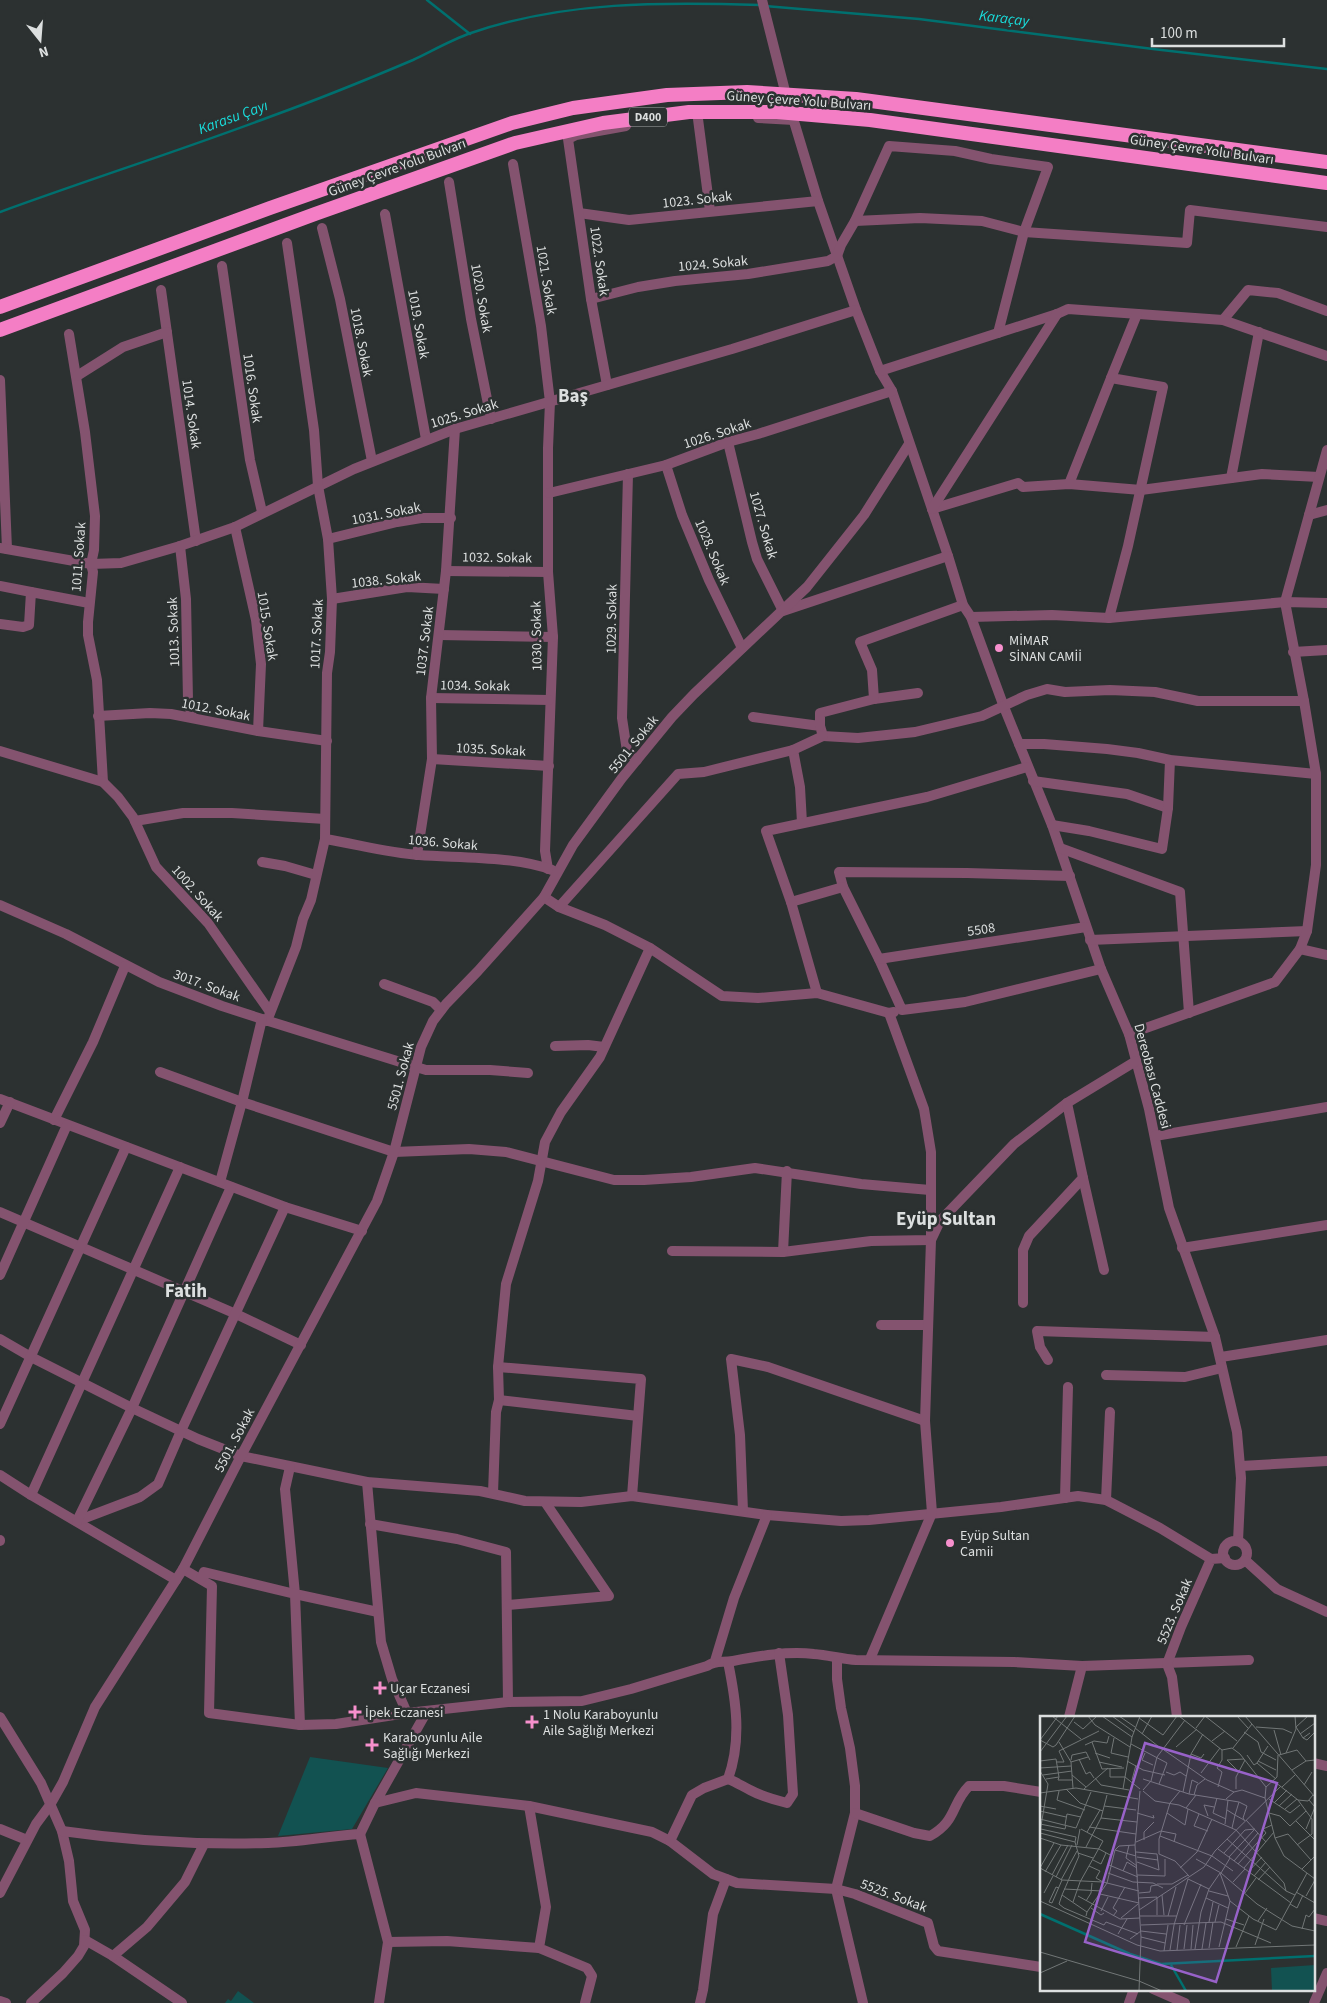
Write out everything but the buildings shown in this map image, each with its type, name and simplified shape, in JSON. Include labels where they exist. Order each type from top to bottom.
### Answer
[{"type":"highway","name":"Güney Çevre Yolu Bulvarı","points":[[0,307],[459,140],[521,120],[573,108],[667,95],[739,92],[856,99],[1327,162]]},
{"type":"highway","name":"Güney Çevre Yolu Bulvarı","points":[[0,330],[515,143],[603,123],[689,112],[870,120],[1327,184]]},
{"type":"street","name":"Dereobası Caddesi","points":[[762,0],[792,116],[818,201],[856,310],[880,371],[892,390],[963,605],[970,617],[1027,767],[1052,825],[1101,970],[1129,1034],[1155,1136],[1169,1208],[1221,1357],[1237,1432],[1240,1466],[1238,1541]]},
{"type":"street","points":[[710,211],[698,118],[792,116]]},
{"type":"street","name":"1022. Sokak","points":[[607,385],[568,139],[576,135],[630,126],[698,118]]},
{"type":"street","points":[[838,256],[841,244],[855,221],[889,146],[955,151],[991,159],[1048,167],[1024,232],[998,333]]},
{"type":"street","name":"1021. Sokak","points":[[513,164],[541,326],[550,402]]},
{"type":"street","name":"1020. Sokak","points":[[449,182],[471,319],[490,419]]},
{"type":"street","name":"1023. Sokak","points":[[579,213],[629,220],[818,201]]},
{"type":"street","points":[[855,221],[920,218],[982,221],[1024,232],[1187,243],[1190,210],[1327,227]]},
{"type":"street","name":"1019. Sokak","points":[[385,214],[426,439]]},
{"type":"street","name":"1018. Sokak","points":[[322,228],[340,299],[372,461]]},
{"type":"street","name":"1017. Sokak","points":[[220,1182],[267,1017],[296,948],[302,919],[311,900],[325,838],[327,673],[330,652],[332,599],[328,539],[318,486],[310,404],[287,243]]},
{"type":"street","name":"1024. Sokak","points":[[592,299],[638,287],[676,280],[779,270],[828,261],[838,256]]},
{"type":"street","name":"1016. Sokak","points":[[222,266],[250,460],[262,512]]},
{"type":"street","name":"1014. Sokak","points":[[161,290],[196,541]]},
{"type":"street","points":[[1223,320],[1248,290],[1278,293],[1327,311]]},
{"type":"street","points":[[880,371],[1068,309],[1223,320],[1327,356]]},
{"type":"street","name":"1025. Sokak","points":[[3,548],[91,564],[121,563],[196,541],[235,527],[262,512],[372,461],[455,429],[732,349],[856,310]]},
{"type":"street","points":[[932,509],[1057,314]]},
{"type":"street","points":[[1070,484],[1137,314]]},
{"type":"street","points":[[77,376],[124,347],[167,332]]},
{"type":"street","points":[[1231,478],[1259,332]]},
{"type":"street","name":"1011. Sokak","points":[[69,334],[91,470],[95,516],[94,550],[91,564],[93,572],[88,603],[88,635],[98,680],[98,716],[103,782]]},
{"type":"street","points":[[1109,618],[1141,490],[1163,387],[1111,378]]},
{"type":"street","points":[[0,380],[3,548]]},
{"type":"street","name":"1026. Sokak","points":[[549,493],[666,465],[728,442],[892,390]]},
{"type":"street","name":"1030. Sokak","points":[[550,402],[548,572],[552,637],[545,851],[553,871]]},
{"type":"street","name":"1037. Sokak","points":[[417,855],[432,759],[431,698],[451,518],[455,429]]},
{"type":"street","name":"1027. Sokak","points":[[728,442],[757,559],[783,611]]},
{"type":"street","name":"5501. Sokak","points":[[0,1893],[36,1824],[50,1805],[63,1782],[96,1708],[184,1569],[241,1456],[377,1201],[394,1152],[415,1068],[427,1032],[441,1010],[544,897],[553,871],[637,760],[678,711],[807,587],[864,515],[909,444]]},
{"type":"street","points":[[1129,1034],[1276,982],[1300,949],[1307,931],[1316,865],[1316,774],[1285,602],[1327,450]]},
{"type":"street","name":"1028. Sokak","points":[[666,465],[685,522],[709,580],[742,648]]},
{"type":"street","name":"1029. Sokak","points":[[628,474],[622,718],[627,750],[637,760]]},
{"type":"street","points":[[932,509],[1018,483],[1023,487],[1070,484],[1141,490],[1262,474],[1319,477]]},
{"type":"street","points":[[1308,515],[1327,510]]},
{"type":"street","name":"1031. Sokak","points":[[328,539],[413,519],[451,518]]},
{"type":"street","name":"1015. Sokak","points":[[235,527],[256,620],[261,664],[258,730]]},
{"type":"street","name":"1013. Sokak","points":[[180,546],[185,585],[188,700],[192,718]]},
{"type":"street","points":[[783,611],[948,556]]},
{"type":"street","name":"1032. Sokak","points":[[446,571],[548,572]]},
{"type":"street","points":[[0,586],[88,603]]},
{"type":"street","name":"1038. Sokak","points":[[332,599],[407,587],[444,589]]},
{"type":"street","points":[[0,624],[23,627],[29,625],[31,592]]},
{"type":"street","points":[[970,617],[1052,615],[1109,618],[1285,602],[1327,604]]},
{"type":"street","points":[[874,699],[872,670],[860,642],[963,605]]},
{"type":"street","points":[[439,635],[552,637]]},
{"type":"street","points":[[1293,652],[1327,650]]},
{"type":"street","points":[[753,717],[858,738],[915,732],[982,716],[1026,695],[1047,689],[1066,692],[1110,690],[1155,692],[1198,701],[1304,701]]},
{"type":"street","points":[[822,731],[820,713],[874,699],[918,693]]},
{"type":"street","name":"1034. Sokak","points":[[431,698],[549,700]]},
{"type":"street","name":"1012. Sokak","points":[[98,716],[150,713],[192,718],[327,741]]},
{"type":"street","points":[[559,907],[678,774],[704,772],[793,750],[822,731]]},
{"type":"street","points":[[1019,744],[1107,749],[1170,760],[1316,774]]},
{"type":"street","points":[[793,750],[800,787],[802,823]]},
{"type":"street","name":"1002. Sokak","points":[[0,751],[103,782],[118,797],[135,821],[156,867],[188,900],[218,936],[267,1017]]},
{"type":"street","name":"1035. Sokak","points":[[432,759],[549,766]]},
{"type":"street","points":[[1052,825],[1089,831],[1162,849],[1168,808],[1170,760]]},
{"type":"street","points":[[817,993],[791,902],[766,831],[928,796],[1027,767]]},
{"type":"street","points":[[1033,781],[1127,794],[1168,808]]},
{"type":"street","points":[[135,821],[183,813],[232,813],[325,819]]},
{"type":"street","name":"1036. Sokak","points":[[325,838],[417,855],[465,857],[537,865],[553,871]]},
{"type":"street","points":[[1060,848],[1180,892],[1189,1012]]},
{"type":"street","points":[[262,862],[316,875]]},
{"type":"street","points":[[1316,865],[1327,867]]},
{"type":"street","points":[[902,1010],[880,959],[843,887],[839,872],[1070,876]]},
{"type":"street","points":[[791,902],[843,887]]},
{"type":"street","points":[[544,897],[559,907],[605,925],[650,948],[722,996],[758,998],[817,993],[889,1013],[965,1002],[1101,970]]},
{"type":"street","name":"3017. Sokak","points":[[0,905],[66,934],[158,982],[222,1006],[267,1017],[415,1068],[426,1070],[528,1072]]},
{"type":"street","name":"5508","points":[[880,959],[1086,928]]},
{"type":"street","points":[[1090,940],[1307,931]]},
{"type":"street","points":[[493,1493],[498,1367],[506,1284],[538,1181],[545,1142],[561,1112],[600,1057],[650,948]]},
{"type":"street","points":[[1300,949],[1327,955]]},
{"type":"street","points":[[54,1120],[93,1042],[126,966]]},
{"type":"street","points":[[384,984],[433,1002],[441,1010]]},
{"type":"street","points":[[870,1659],[932,1513],[925,1421],[931,1240],[931,1152],[924,1109],[889,1013]]},
{"type":"street","points":[[555,1046],[588,1045],[604,1048]]},
{"type":"street","points":[[931,1240],[940,1221],[1014,1144],[1067,1103],[1136,1061]]},
{"type":"street","points":[[160,1072],[242,1102],[394,1152],[469,1149],[506,1152],[614,1180],[691,1177],[755,1168],[787,1171],[861,1184],[930,1190]]},
{"type":"street","points":[[0,1123],[5,1101],[285,1207],[362,1231]]},
{"type":"street","points":[[1067,1103],[1104,1270]]},
{"type":"street","points":[[1155,1136],[1327,1107]]},
{"type":"street","points":[[0,1275],[67,1125]]},
{"type":"street","points":[[0,1424],[126,1147]]},
{"type":"street","points":[[31,1495],[180,1167]]},
{"type":"street","points":[[783,1252],[787,1171]]},
{"type":"street","points":[[1023,1302],[1023,1250],[1029,1236],[1083,1178]]},
{"type":"street","points":[[77,1521],[132,1408],[231,1187]]},
{"type":"street","points":[[77,1521],[140,1497],[158,1484],[285,1207]]},
{"type":"street","points":[[0,1212],[183,1293],[236,1314],[301,1345]]},
{"type":"street","points":[[1182,1248],[1327,1224]]},
{"type":"street","points":[[672,1251],[783,1252],[871,1241],[931,1240]]},
{"type":"street","points":[[881,1325],[928,1325]]},
{"type":"street","points":[[1048,1360],[1040,1347],[1037,1331],[1215,1337]]},
{"type":"street","points":[[0,1339],[31,1357],[132,1408],[241,1456],[367,1482],[493,1493],[525,1501],[580,1502],[632,1496],[767,1516],[841,1521],[932,1513],[1078,1496],[1106,1500],[1160,1528],[1211,1559],[1225,1558],[1234,1564],[1244,1560]]},
{"type":"street","points":[[1221,1357],[1327,1340]]},
{"type":"street","points":[[743,1511],[740,1436],[731,1359],[768,1366],[925,1421]]},
{"type":"street","points":[[498,1367],[641,1379],[632,1496]]},
{"type":"street","points":[[1106,1375],[1186,1377],[1222,1368]]},
{"type":"street","points":[[1065,1498],[1068,1387]]},
{"type":"street","points":[[498,1400],[638,1416]]},
{"type":"street","points":[[1106,1500],[1110,1412]]},
{"type":"street","points":[[1240,1466],[1327,1461]]},
{"type":"street","points":[[290,1467],[285,1488],[296,1594],[300,1725]]},
{"type":"street","points":[[0,1475],[176,1580]]},
{"type":"street","points":[[367,1482],[381,1642],[392,1679],[407,1713]]},
{"type":"street","points":[[508,1604],[609,1596],[545,1502]]},
{"type":"street","points":[[715,1661],[734,1598],[767,1516]]},
{"type":"street","points":[[370,1524],[457,1539],[506,1552],[508,1702]]},
{"type":"street","points":[[1225,1558],[1224,1550],[1227,1544],[1238,1541],[1246,1549],[1244,1560]]},
{"type":"street","name":"5523. Sokak","points":[[1177,1716],[1172,1677],[1168,1664],[1181,1627],[1211,1559]]},
{"type":"street","points":[[1244,1560],[1277,1588],[1327,1612]]},
{"type":"street","points":[[184,1569],[212,1586],[209,1714],[300,1725],[336,1724],[407,1713],[508,1702],[582,1701],[632,1689],[707,1666],[715,1661],[728,1662],[779,1653],[814,1654],[836,1658],[1014,1662],[1082,1666],[1249,1660]]},
{"type":"street","points":[[201,1579],[204,1572],[378,1612]]},
{"type":"street","points":[[670,1841],[692,1795],[704,1788],[728,1779],[772,1799],[787,1803],[793,1794],[788,1715],[779,1653]]},
{"type":"street","points":[[836,1658],[836,1679],[854,1776],[855,1813],[836,1889],[863,2003]]},
{"type":"street","points":[[728,1662],[734,1691],[737,1740],[734,1764],[728,1779]]},
{"type":"street","points":[[1069,1716],[1082,1666]]},
{"type":"street","points":[[380,2003],[388,1942],[360,1834],[375,1803],[427,1711]]},
{"type":"street","points":[[0,1717],[41,1782],[62,1831],[69,1861],[73,1901],[78,1918],[85,1930],[86,1940],[78,1956],[31,2003]]},
{"type":"street","points":[[1314,1763],[1327,1766]]},
{"type":"street","points":[[855,1813],[914,1833],[930,1836],[941,1830],[953,1814],[962,1793],[970,1786],[1004,1786],[1040,1792]]},
{"type":"street","points":[[375,1803],[416,1793],[529,1806],[652,1832],[670,1841],[713,1874],[737,1883],[836,1889]]},
{"type":"street","points":[[529,1806],[546,1907],[539,1948]]},
{"type":"street","points":[[0,1829],[28,1840]]},
{"type":"street","points":[[62,1831],[112,1839],[204,1844],[277,1842],[360,1834]]},
{"type":"street","points":[[113,1956],[147,1927],[186,1882],[204,1844]]},
{"type":"street","points":[[700,2003],[713,1914],[726,1879]]},
{"type":"street","name":"5525. Sokak","points":[[836,1889],[855,1894],[928,1923],[934,1946],[938,1951],[1040,1967]]},
{"type":"street","points":[[1314,1918],[1327,1921]]},
{"type":"street","points":[[86,1940],[182,2003]]},
{"type":"street","points":[[388,1942],[447,1941],[539,1948],[587,1968],[592,1976],[586,2003]]},
{"type":"street","points":[[1314,2003],[1327,1973]]},
{"type":"street","points":[[1129,2003],[1132,1990]]},
{"type":"street","points":[[1155,1990],[1185,2003]]},
{"type":"street","points":[[0,2001],[6,2003]]},
{"type":"shaded area","points":[[310,1757],[388,1768],[352,1829],[278,1836]]},
{"type":"shaded area","points":[[238,1991],[254,2003],[225,2003],[228,1999],[231,2001]]},
{"type":"waterway","points":[[427,0],[470,34]]},
{"type":"waterway","name":"Karasu Çayı","points":[[0,212],[290,110],[413,60],[471,33],[506,22],[578,9],[614,6],[650,4],[760,5]]},
{"type":"waterway","name":"Karaçay","points":[[765,6],[919,19],[1327,69]]},
{"type":"place","name":"MİMAR SİNAN CAMİİ","points":[[999,648]]},
{"type":"place","name":"Eyüp Sultan Camii","points":[[950,1543]]},
{"type":"place","name":"Uçar Eczanesi","points":[[380,1688]]},
{"type":"place","name":"İpek Eczanesi","points":[[355,1712]]},
{"type":"place","name":"1 Nolu Karaboyunlu Aile Sağlığı Merkezi","points":[[532,1722]]},
{"type":"place","name":"Karaboyunlu Aile Sağlığı Merkezi","points":[[372,1745]]},
{"type":"district","name":"Baş","points":[[573,395]]},
{"type":"district","name":"Eyüp Sultan","points":[[946,1218]]},
{"type":"district","name":"Fatih","points":[[186,1290]]}]
